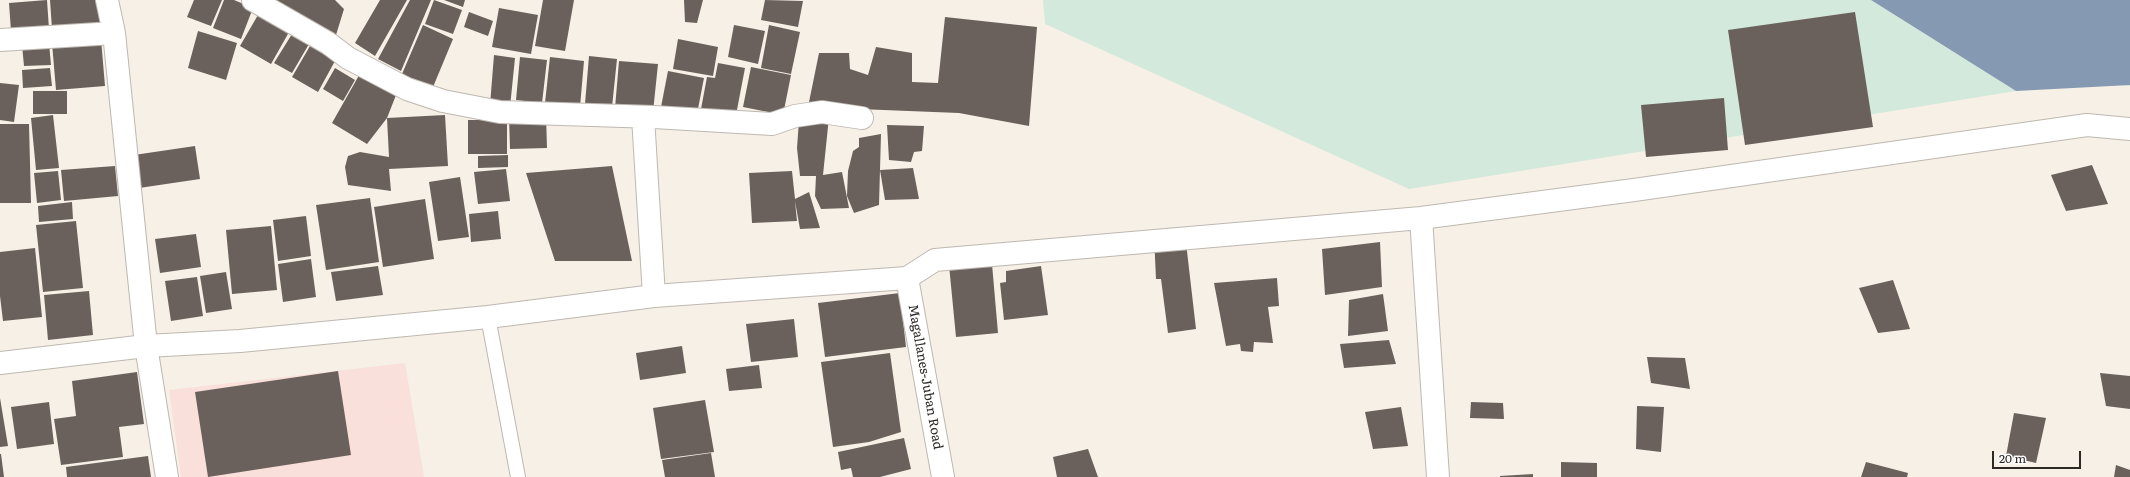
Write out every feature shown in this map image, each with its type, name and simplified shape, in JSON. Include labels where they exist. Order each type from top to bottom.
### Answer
[{"type":"street","points":[[108,0],[114,33],[146,346],[167,477]]},
{"type":"street","points":[[253,0],[376,74],[407,89],[443,101],[500,112],[643,117],[772,124],[795,116],[822,112],[862,118]]},
{"type":"street","points":[[0,40],[114,33]]},
{"type":"street","points":[[643,117],[654,296]]},
{"type":"street","points":[[0,363],[146,346],[240,341],[488,317],[654,296],[908,278],[934,260],[1421,218],[1634,190],[2086,125],[2130,129]]},
{"type":"street","points":[[1421,218],[1438,477]]},
{"type":"street","name":"Magallanes-Juban Road","points":[[908,278],[943,477]]},
{"type":"lane","points":[[488,317],[518,477]]},
{"type":"shaded area","points":[[405,363],[424,477],[181,477],[169,390]]},
{"type":"green space","points":[[1043,0],[1871,0],[1960,56],[2130,0],[2130,86],[1980,68],[2016,91],[1409,189],[1045,24]]},
{"type":"water","points":[[1871,0],[2130,0],[2130,85],[2016,91]]},
{"type":"building","points":[[47,0],[49,29],[11,31],[9,3]]},
{"type":"building","points":[[50,0],[99,0],[101,26],[52,29]]},
{"type":"building","points":[[194,0],[222,0],[211,26],[187,17]]},
{"type":"building","points":[[224,0],[234,0],[253,8],[241,39],[213,28]]},
{"type":"building","points":[[267,0],[335,0],[344,9],[336,35],[311,28]]},
{"type":"building","points":[[380,0],[407,0],[375,56],[355,43]]},
{"type":"building","points":[[410,0],[431,0],[401,71],[378,59]]},
{"type":"building","points":[[434,0],[462,10],[453,34],[425,24]]},
{"type":"building","points":[[444,0],[465,0],[463,7]]},
{"type":"building","points":[[543,0],[574,0],[565,51],[535,46]]},
{"type":"building","points":[[684,0],[703,0],[697,23],[685,22]]},
{"type":"building","points":[[765,0],[803,1],[798,27],[761,20]]},
{"type":"building","points":[[262,8],[293,25],[271,64],[240,46]]},
{"type":"building","points":[[499,8],[538,15],[531,54],[492,47]]},
{"type":"building","points":[[469,12],[493,21],[488,36],[464,27]]},
{"type":"building","points":[[1855,12],[1873,127],[1745,145],[1728,30]]},
{"type":"building","points":[[945,17],[1037,27],[1029,126],[959,113],[808,107],[819,53],[849,53],[850,69],[868,75],[876,47],[912,53],[912,82],[938,83]]},
{"type":"building","points":[[423,25],[453,39],[433,87],[402,74]]},
{"type":"building","points":[[734,25],[765,31],[758,64],[728,57]]},
{"type":"building","points":[[769,25],[800,32],[791,74],[761,68]]},
{"type":"building","points":[[198,31],[237,43],[226,80],[188,68]]},
{"type":"building","points":[[292,34],[309,44],[292,73],[274,63]]},
{"type":"building","points":[[101,39],[105,86],[56,90],[52,43]]},
{"type":"building","points":[[678,39],[718,47],[713,76],[673,69]]},
{"type":"building","points":[[49,43],[51,65],[24,66],[22,45]]},
{"type":"building","points":[[310,46],[335,61],[318,92],[292,77]]},
{"type":"building","points":[[494,55],[515,58],[510,107],[490,105]]},
{"type":"building","points":[[589,56],[617,59],[612,107],[585,104]]},
{"type":"building","points":[[520,57],[547,60],[542,103],[516,100]]},
{"type":"building","points":[[550,57],[584,61],[580,107],[545,103]]},
{"type":"building","points":[[619,61],[658,64],[653,112],[615,108]]},
{"type":"building","points":[[718,63],[745,68],[736,115],[701,109],[707,77],[715,78]]},
{"type":"building","points":[[751,67],[791,75],[783,115],[743,107]]},
{"type":"building","points":[[50,68],[52,86],[23,88],[22,70]]},
{"type":"building","points":[[335,68],[355,80],[343,101],[323,89]]},
{"type":"building","points":[[362,70],[398,90],[387,118],[367,144],[332,123]]},
{"type":"building","points":[[668,71],[704,78],[697,114],[661,107]]},
{"type":"building","points":[[0,83],[19,85],[14,122],[0,120]]},
{"type":"building","points":[[33,91],[67,91],[67,114],[33,114]]},
{"type":"building","points":[[1724,98],[1728,150],[1646,157],[1641,105]]},
{"type":"building","points":[[53,115],[59,168],[36,170],[31,118]]},
{"type":"building","points":[[445,115],[448,166],[389,169],[391,191],[348,185],[345,167],[348,156],[360,152],[389,157],[387,118]]},
{"type":"building","points":[[546,115],[547,148],[510,149],[509,116]]},
{"type":"building","points":[[829,117],[823,175],[842,172],[849,208],[821,209],[815,196],[816,176],[800,176],[797,148],[799,120]]},
{"type":"building","points":[[468,120],[507,120],[507,154],[468,154]]},
{"type":"building","points":[[0,124],[29,124],[31,203],[0,203]]},
{"type":"building","points":[[887,125],[924,126],[922,151],[914,152],[911,162],[889,160]]},
{"type":"building","points":[[881,134],[879,205],[854,213],[847,196],[848,171],[853,151],[859,147],[859,138]]},
{"type":"building","points":[[195,146],[200,179],[139,188],[134,155]]},
{"type":"building","points":[[508,155],[508,167],[478,168],[478,156]]},
{"type":"building","points":[[2092,165],[2108,204],[2066,211],[2051,175]]},
{"type":"building","points":[[115,166],[118,196],[64,201],[61,170]]},
{"type":"building","points":[[612,166],[632,261],[555,261],[526,173]]},
{"type":"building","points":[[913,168],[919,199],[885,200],[880,170]]},
{"type":"building","points":[[506,169],[510,201],[478,204],[474,172]]},
{"type":"building","points":[[58,171],[61,200],[37,203],[34,173]]},
{"type":"building","points":[[792,171],[795,199],[809,192],[820,228],[800,229],[795,201],[797,221],[752,223],[749,173]]},
{"type":"building","points":[[460,177],[469,237],[438,241],[429,182]]},
{"type":"building","points":[[370,198],[379,262],[326,270],[316,205]]},
{"type":"building","points":[[425,199],[434,259],[383,267],[374,207]]},
{"type":"building","points":[[72,202],[73,219],[39,222],[38,206]]},
{"type":"building","points":[[498,211],[501,239],[471,242],[469,214]]},
{"type":"building","points":[[306,216],[311,256],[278,261],[273,220]]},
{"type":"building","points":[[76,221],[83,288],[43,292],[36,225]]},
{"type":"building","points":[[271,226],[277,290],[232,294],[226,230]]},
{"type":"building","points":[[196,234],[201,267],[160,273],[155,239]]},
{"type":"building","points":[[1185,234],[1196,329],[1168,333],[1161,279],[1156,279],[1154,236]]},
{"type":"building","points":[[1380,242],[1382,287],[1325,295],[1322,249]]},
{"type":"building","points":[[35,248],[42,317],[3,321],[0,296],[0,252]]},
{"type":"building","points":[[311,259],[316,297],[283,302],[278,264]]},
{"type":"building","points":[[992,264],[998,333],[956,337],[949,265]]},
{"type":"building","points":[[378,266],[383,295],[336,301],[331,272]]},
{"type":"building","points":[[1041,266],[1048,315],[1004,320],[1000,283],[1006,282],[1006,271]]},
{"type":"building","points":[[226,272],[232,309],[206,313],[200,276]]},
{"type":"building","points":[[197,277],[203,316],[171,321],[165,281]]},
{"type":"building","points":[[1277,278],[1279,306],[1268,307],[1273,343],[1254,342],[1253,352],[1241,351],[1240,344],[1226,346],[1214,283]]},
{"type":"building","points":[[1893,280],[1910,329],[1878,333],[1859,288]]},
{"type":"building","points":[[89,291],[93,335],[48,340],[44,295]]},
{"type":"building","points":[[900,293],[906,347],[825,357],[818,303]]},
{"type":"building","points":[[1383,294],[1388,331],[1348,336],[1349,300]]},
{"type":"building","points":[[794,319],[798,357],[751,362],[746,324]]},
{"type":"building","points":[[1389,340],[1396,364],[1344,368],[1340,344]]},
{"type":"building","points":[[682,346],[686,373],[640,380],[636,353]]},
{"type":"building","points":[[890,353],[901,432],[869,442],[833,447],[821,362]]},
{"type":"building","points":[[1647,357],[1685,358],[1690,389],[1651,383]]},
{"type":"building","points":[[759,365],[762,388],[729,391],[726,369]]},
{"type":"building","points":[[338,371],[351,455],[208,477],[195,392]]},
{"type":"building","points":[[137,372],[144,424],[119,427],[123,457],[61,465],[54,419],[76,416],[72,381]]},
{"type":"building","points":[[2100,373],[2130,376],[2130,409],[2106,406]]},
{"type":"building","points":[[0,398],[8,446],[0,447]]},
{"type":"building","points":[[705,400],[714,452],[661,459],[653,408]]},
{"type":"building","points":[[49,402],[54,444],[17,449],[11,407]]},
{"type":"building","points":[[1471,402],[1503,403],[1504,419],[1470,418]]},
{"type":"building","points":[[1637,406],[1664,407],[1661,452],[1636,449]]},
{"type":"building","points":[[1401,407],[1408,446],[1373,449],[1365,412]]},
{"type":"building","points":[[2014,413],[2046,418],[2036,463],[2006,456]]},
{"type":"building","points":[[904,438],[911,469],[880,477],[853,477],[851,468],[841,470],[838,452]]},
{"type":"building","points":[[1088,449],[1098,477],[1057,477],[1053,457]]},
{"type":"building","points":[[711,453],[715,477],[665,477],[662,460]]},
{"type":"building","points":[[1,454],[4,477],[0,477]]},
{"type":"building","points":[[148,456],[151,477],[67,477],[66,467]]},
{"type":"building","points":[[1561,462],[1597,463],[1597,477],[1561,477]]},
{"type":"building","points":[[1866,462],[1908,473],[1907,477],[1861,477]]},
{"type":"building","points":[[2116,465],[2130,470],[2130,477],[2114,477]]},
{"type":"building","points":[[1533,474],[1533,477],[1500,477],[1500,476]]}]
